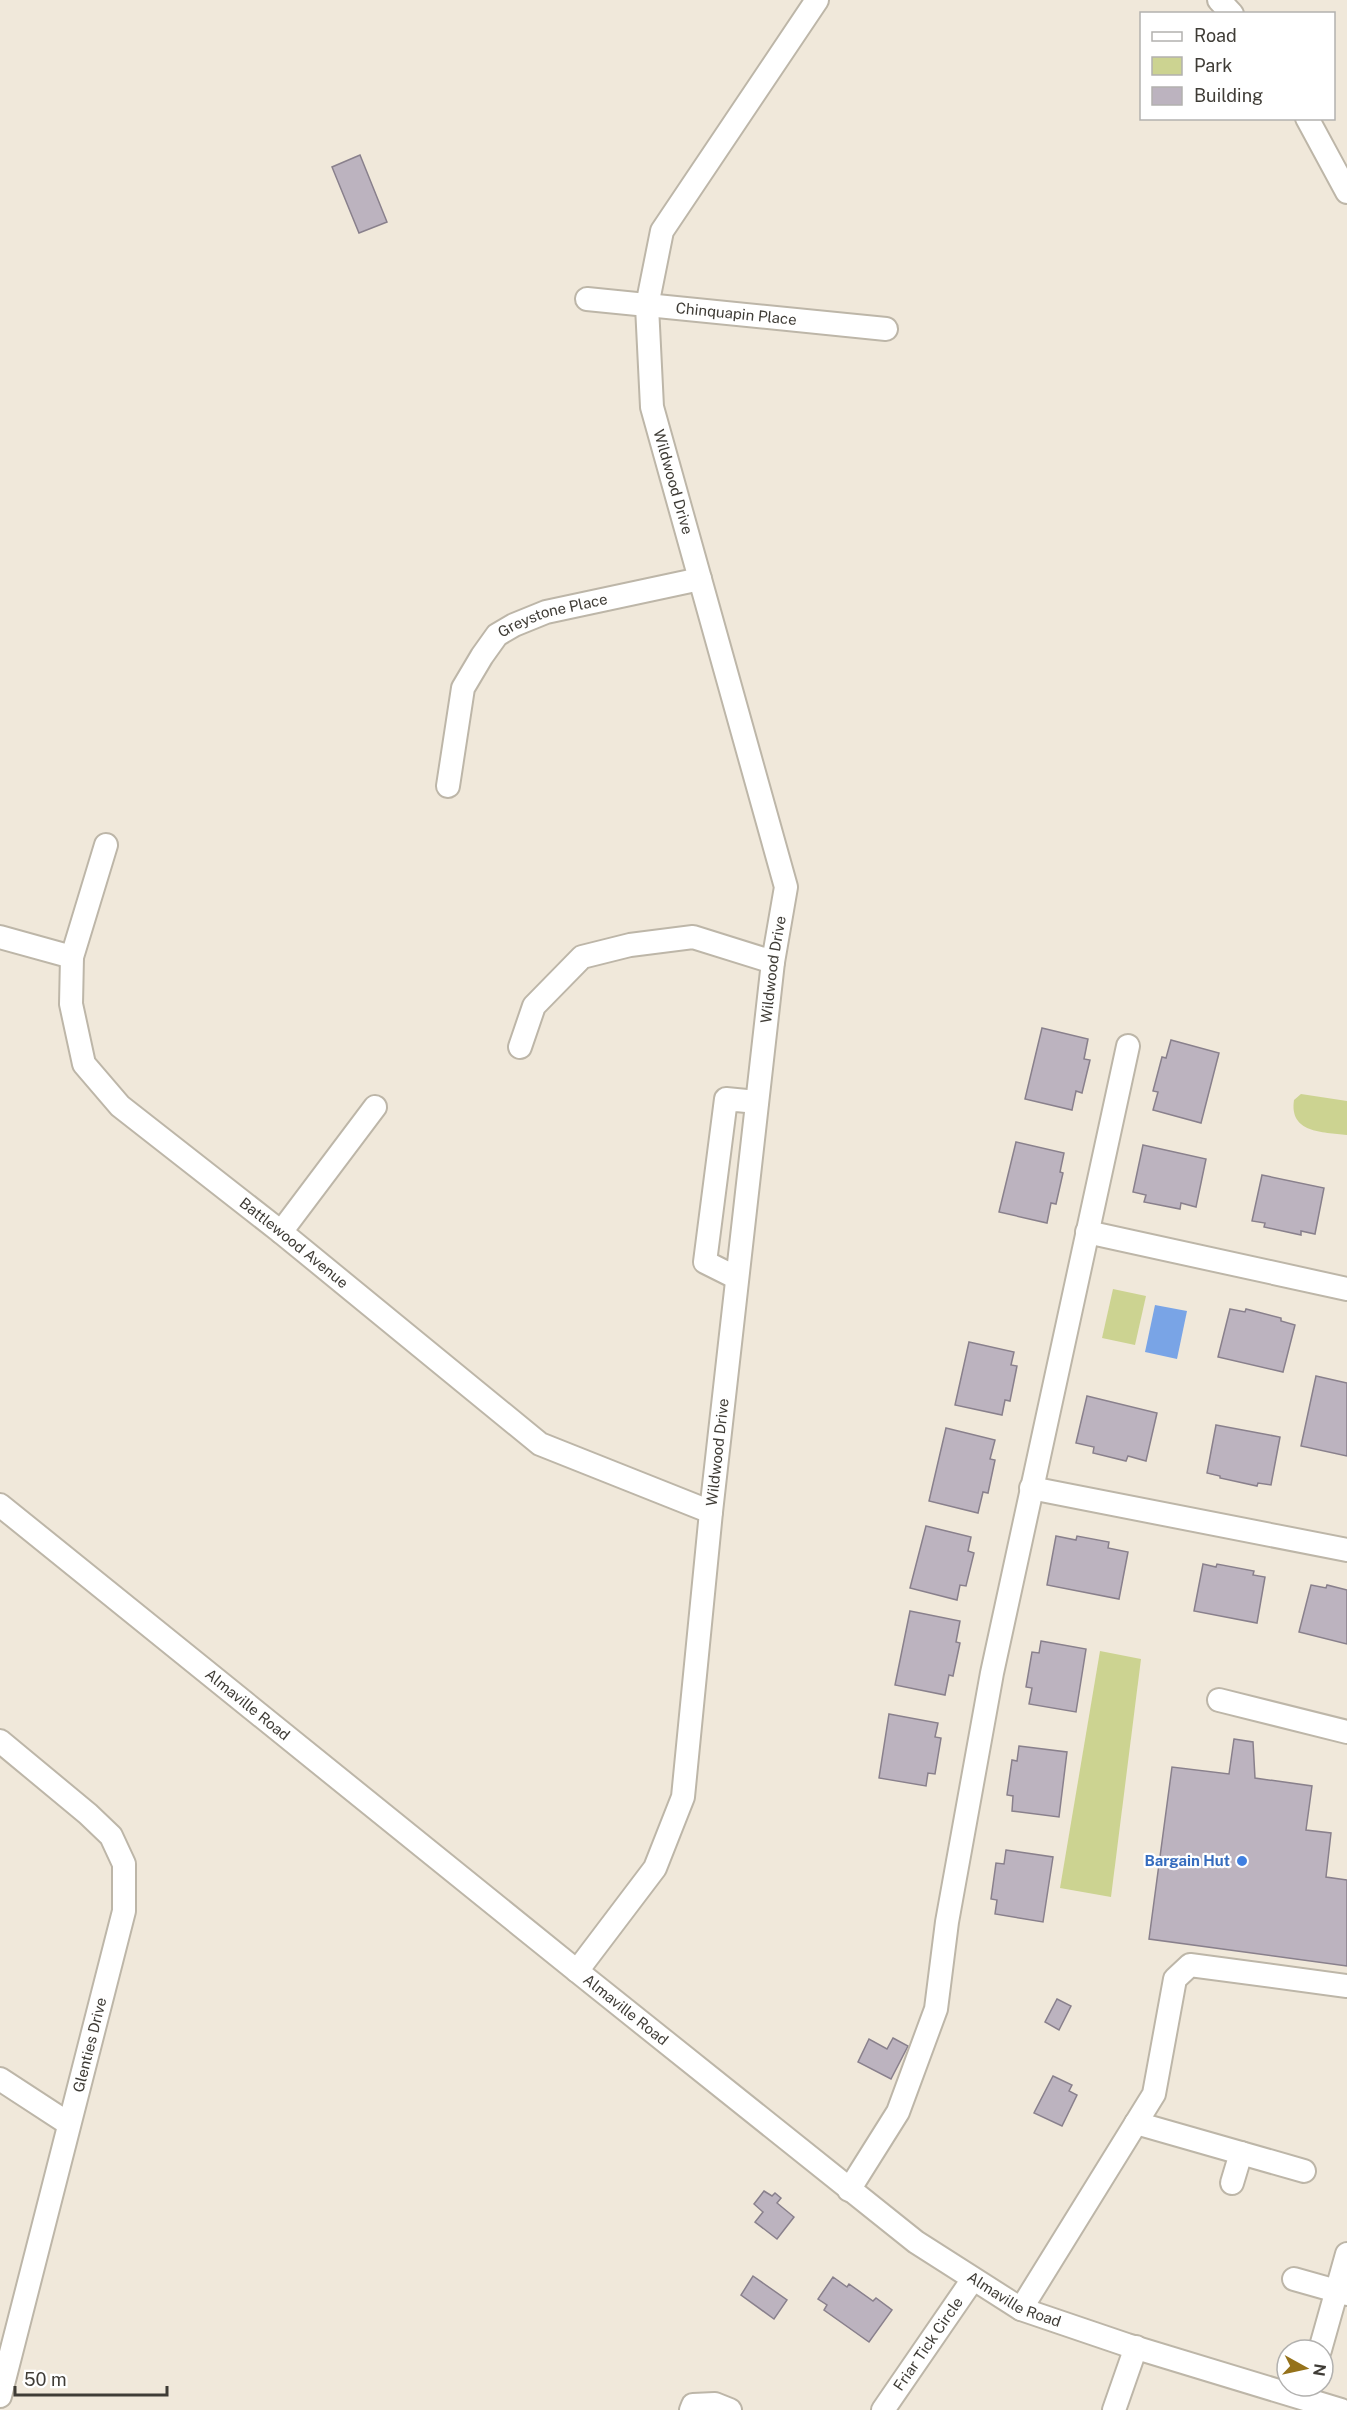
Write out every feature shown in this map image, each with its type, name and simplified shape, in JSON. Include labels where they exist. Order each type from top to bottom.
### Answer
[{"type":"street","name":"Wildwood Drive","points":[[577,1971],[655,1868],[683,1797],[711,1512],[757,1102],[773,962],[786,886],[652,407],[647,306],[662,231],[817,0]]},
{"type":"street","points":[[1219,0],[1230,12]]},
{"type":"street","points":[[1308,120],[1347,192]]},
{"type":"street","name":"Chinquapin Place","points":[[586,299],[886,329]]},
{"type":"street","name":"Greystone Place","points":[[448,786],[463,688],[497,636],[514,625],[546,612],[700,579]]},
{"type":"street","name":"Battlewood Avenue","points":[[106,845],[72,957],[71,1004],[84,1064],[120,1106],[280,1232],[540,1444],[711,1512]]},
{"type":"street","points":[[0,937],[72,957]]},
{"type":"street","points":[[520,1047],[534,1006],[582,957],[630,945],[693,937],[773,962]]},
{"type":"street","points":[[849,2190],[898,2112],[936,2009],[947,1922],[992,1673],[1128,1046]]},
{"type":"street","points":[[738,1278],[705,1262],[726,1099],[757,1102]]},
{"type":"street","points":[[280,1232],[375,1107]]},
{"type":"street","points":[[1087,1232],[1347,1288]]},
{"type":"street","points":[[1031,1488],[1347,1550]]},
{"type":"street","name":"Almaville Road","points":[[0,1505],[916,2242],[1021,2309],[1341,2410]]},
{"type":"street","points":[[1219,1700],[1347,1732]]},
{"type":"street","name":"Glenties Drive","points":[[0,1741],[111,1836],[124,1864],[124,1911],[0,2396]]},
{"type":"street","points":[[1021,2309],[1154,2094],[1175,1979],[1190,1965],[1347,1986]]},
{"type":"street","points":[[0,2079],[69,2124]]},
{"type":"street","points":[[1136,2123],[1304,2171]]},
{"type":"street","points":[[1232,2183],[1241,2153]]},
{"type":"street","points":[[1325,2338],[1342,2292],[1347,2254]]},
{"type":"street","name":"Friar Tick Circle","points":[[883,2410],[973,2279]]},
{"type":"street","points":[[1294,2279],[1342,2292]]},
{"type":"street","points":[[1114,2410],[1136,2347]]},
{"type":"street","points":[[690,2410],[693,2405],[715,2404],[730,2410]]},
{"type":"green space","points":[[1301,1094],[1347,1101],[1347,1135],[1309,1129],[1302,1125],[1294,1111],[1294,1100]]},
{"type":"green space","points":[[1113,1289],[1146,1296],[1135,1345],[1102,1338]]},
{"type":"green space","points":[[1100,1651],[1141,1659],[1111,1897],[1060,1888]]},
{"type":"water","points":[[1155,1305],[1187,1311],[1177,1359],[1145,1352]]},
{"type":"building","points":[[360,155],[387,222],[359,233],[332,167]]},
{"type":"building","points":[[1042,1028],[1088,1039],[1084,1059],[1090,1060],[1082,1093],[1076,1091],[1072,1110],[1025,1099]]},
{"type":"building","points":[[1171,1040],[1219,1053],[1201,1123],[1153,1110],[1158,1092],[1153,1091],[1162,1057],[1166,1058]]},
{"type":"building","points":[[1016,1142],[1064,1153],[1060,1172],[1063,1173],[1056,1204],[1051,1203],[1047,1223],[999,1212]]},
{"type":"building","points":[[1143,1145],[1206,1159],[1196,1207],[1181,1203],[1180,1209],[1144,1202],[1146,1195],[1133,1192]]},
{"type":"building","points":[[1262,1175],[1324,1188],[1315,1234],[1301,1231],[1301,1235],[1264,1227],[1265,1223],[1252,1221]]},
{"type":"building","points":[[1230,1309],[1245,1312],[1246,1309],[1281,1318],[1281,1321],[1295,1325],[1283,1372],[1218,1357]]},
{"type":"building","points":[[969,1342],[1014,1352],[1011,1365],[1017,1366],[1010,1401],[1005,1400],[1002,1415],[955,1405]]},
{"type":"building","points":[[1316,1376],[1347,1383],[1347,1456],[1301,1446]]},
{"type":"building","points":[[1087,1396],[1157,1413],[1146,1461],[1128,1456],[1126,1461],[1093,1453],[1094,1447],[1076,1443]]},
{"type":"building","points":[[1216,1425],[1280,1437],[1271,1485],[1258,1483],[1257,1486],[1207,1473]]},
{"type":"building","points":[[946,1428],[995,1440],[990,1459],[995,1460],[988,1493],[983,1492],[978,1513],[929,1501]]},
{"type":"building","points":[[926,1526],[971,1537],[968,1551],[974,1553],[966,1586],[960,1585],[957,1600],[910,1588]]},
{"type":"building","points":[[1056,1536],[1076,1540],[1077,1536],[1109,1542],[1108,1548],[1128,1552],[1119,1599],[1047,1585]]},
{"type":"building","points":[[1203,1564],[1216,1567],[1217,1564],[1254,1571],[1253,1575],[1265,1577],[1257,1623],[1194,1611]]},
{"type":"building","points":[[1311,1585],[1326,1588],[1327,1585],[1347,1590],[1347,1644],[1299,1632]]},
{"type":"building","points":[[910,1611],[960,1621],[956,1642],[960,1643],[953,1676],[949,1675],[945,1695],[895,1685]]},
{"type":"building","points":[[1041,1641],[1086,1649],[1076,1712],[1029,1704],[1032,1688],[1026,1687],[1032,1652],[1039,1653]]},
{"type":"building","points":[[889,1714],[938,1723],[935,1737],[941,1738],[935,1774],[928,1773],[926,1786],[879,1778]]},
{"type":"building","points":[[1234,1739],[1253,1742],[1255,1778],[1312,1786],[1306,1830],[1331,1833],[1326,1877],[1347,1880],[1347,1966],[1149,1939],[1172,1767],[1229,1774]]},
{"type":"building","points":[[1019,1746],[1067,1752],[1059,1817],[1012,1811],[1013,1796],[1007,1795],[1012,1760],[1017,1761]]},
{"type":"building","points":[[1006,1850],[1053,1857],[1043,1922],[995,1914],[997,1900],[991,1899],[996,1863],[1004,1864]]},
{"type":"building","points":[[1057,1999],[1071,2006],[1059,2030],[1045,2022]]},
{"type":"building","points":[[893,2038],[908,2046],[891,2079],[858,2062],[869,2039],[887,2049]]},
{"type":"building","points":[[1053,2076],[1072,2085],[1069,2091],[1077,2095],[1062,2126],[1034,2113]]},
{"type":"building","points":[[764,2191],[772,2196],[775,2193],[781,2198],[777,2203],[794,2217],[777,2239],[755,2222],[763,2212],[754,2204]]},
{"type":"building","points":[[753,2276],[787,2300],[774,2319],[741,2295]]},
{"type":"building","points":[[833,2277],[847,2287],[849,2284],[873,2301],[876,2298],[892,2310],[869,2342],[824,2310],[827,2305],[818,2299]]},
{"type":"place","name":"Bargain Hut","points":[[1242,1861]]}]
